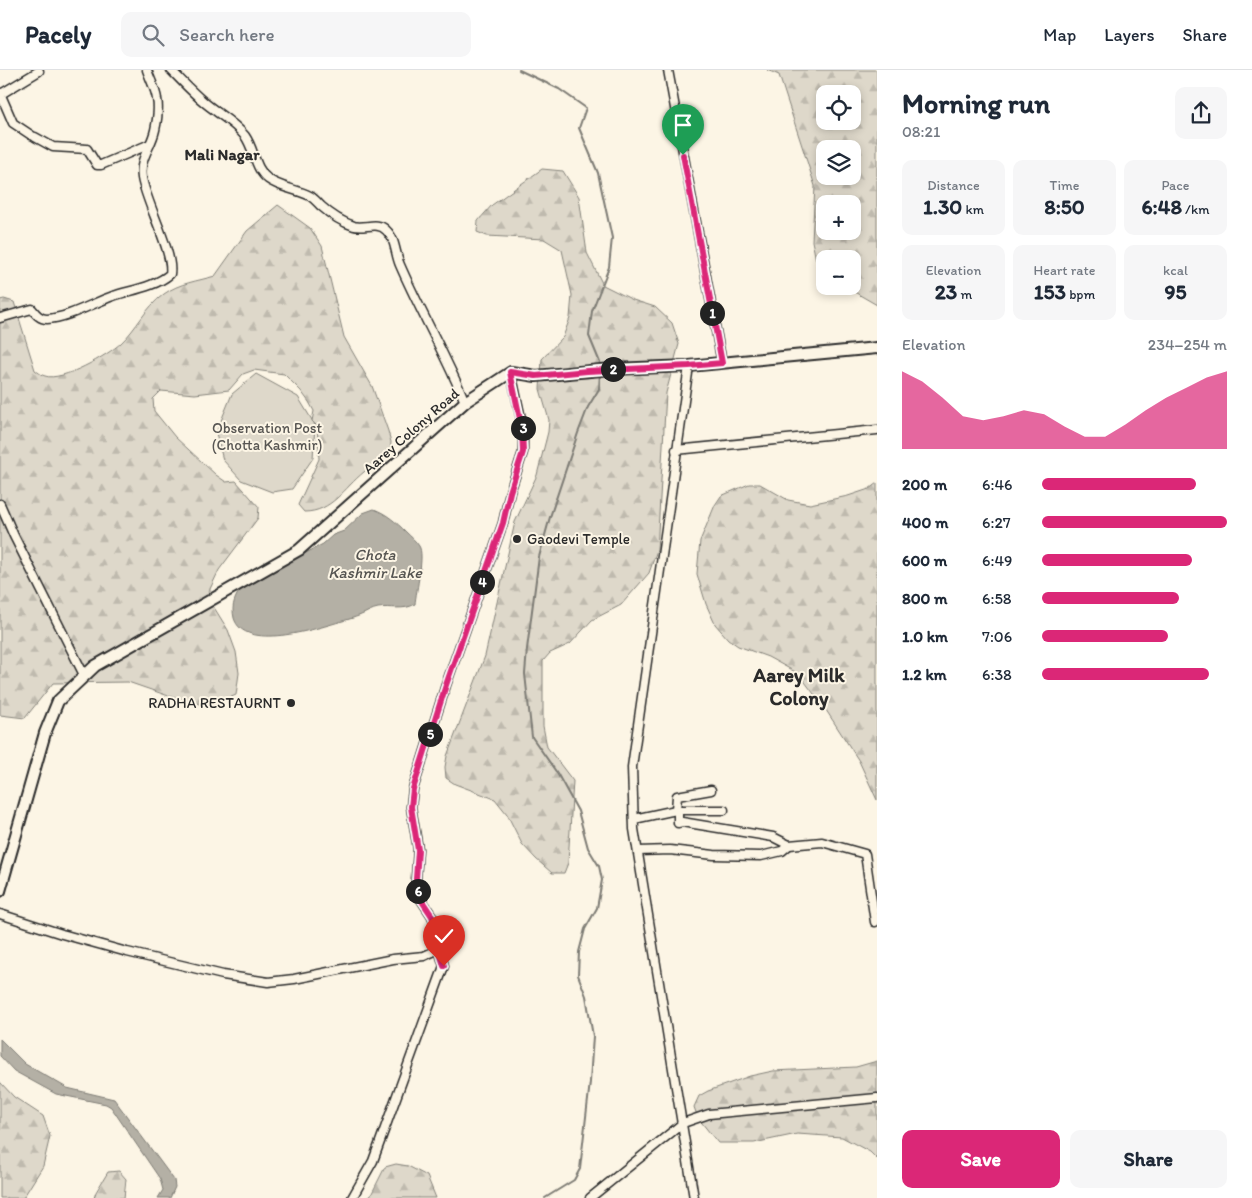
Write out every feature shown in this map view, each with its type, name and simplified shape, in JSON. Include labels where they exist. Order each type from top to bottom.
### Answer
[{"type":"main road","points":[[510,372],[536,376],[612,369],[689,366],[877,348]]},
{"type":"main road","name":"Aarey Colony Road","points":[[0,891],[45,733],[58,701],[95,666],[298,550],[465,402],[510,372]]},
{"type":"street","points":[[39,70],[0,94],[14,123],[33,136],[53,147],[87,149],[97,165],[150,144]]},
{"type":"street","points":[[0,318],[32,309],[38,316],[45,319],[59,317],[158,282],[170,274],[169,259],[143,180],[141,168],[143,157],[155,130],[158,99],[147,70]]},
{"type":"street","points":[[172,70],[190,90],[245,136],[255,162],[261,172],[269,179],[278,185],[312,197],[331,215],[346,223],[356,227],[376,225],[388,232],[394,243],[398,262],[422,315],[453,373],[465,402]]},
{"type":"street","points":[[668,70],[722,363]]},
{"type":"street","points":[[689,366],[632,767],[634,819],[638,851],[694,1198]]},
{"type":"street","points":[[352,1198],[373,1161],[444,966],[439,949],[437,930],[432,916],[418,895],[416,879],[418,850],[411,807],[413,789],[446,685],[503,523],[510,492],[523,452],[522,428],[510,372]]},
{"type":"street","points":[[676,450],[877,430]]},
{"type":"street","points":[[0,504],[14,536],[84,675]]},
{"type":"street","points":[[711,790],[677,796],[676,810],[678,823],[682,822],[773,837],[789,845],[822,842],[865,854],[875,922]]},
{"type":"street","points":[[634,819],[676,810],[724,810]]},
{"type":"street","points":[[638,851],[670,850],[714,855],[761,856],[782,851],[789,845]]},
{"type":"street","points":[[0,914],[127,952],[223,975],[260,981],[294,979],[393,959],[424,956],[439,949]]},
{"type":"street","points":[[590,1198],[683,1123],[709,1114],[877,1098]]},
{"type":"green space","points":[[767,70],[877,70],[877,305],[860,295],[861,250],[816,250],[816,260],[812,241],[815,186],[779,75]]},
{"type":"green space","points":[[542,169],[563,171],[579,197],[587,253],[603,285],[633,300],[655,307],[672,323],[679,344],[666,393],[657,550],[649,573],[621,605],[592,620],[570,644],[550,653],[543,661],[543,726],[547,747],[573,781],[568,863],[564,873],[552,873],[522,844],[507,814],[495,799],[455,784],[446,778],[445,767],[447,756],[485,656],[515,522],[537,475],[548,432],[549,420],[540,389],[542,359],[563,337],[570,318],[572,295],[562,250],[544,239],[487,236],[477,232],[478,221],[492,205]]},
{"type":"green space","points":[[278,205],[310,228],[322,246],[344,337],[372,386],[391,442],[390,453],[367,469],[330,504],[314,511],[304,512],[298,505],[319,459],[317,426],[312,421],[314,411],[309,402],[284,374],[254,370],[243,374],[229,390],[195,394],[161,391],[153,399],[154,411],[175,437],[216,475],[226,482],[236,481],[259,507],[258,518],[219,570],[210,589],[210,601],[228,630],[236,652],[239,673],[236,695],[215,704],[202,704],[189,703],[128,682],[53,683],[25,718],[0,715],[0,300],[4,299],[14,302],[35,370],[44,376],[62,375],[85,366],[121,343],[152,305],[170,290],[215,276],[247,231]]},
{"type":"green space","name":"Observation Post (Chotta Kashmir)","points":[[256,374],[298,397],[315,425],[313,458],[292,489],[272,492],[241,480],[223,460],[216,433],[232,394]]},
{"type":"green space","points":[[877,483],[877,800],[859,761],[826,710],[799,674],[768,657],[738,646],[728,639],[715,624],[706,604],[697,574],[700,541],[715,505],[721,496],[749,484],[760,484],[788,500],[810,504],[848,496],[869,489]]},
{"type":"green space","points":[[877,1061],[877,1159],[870,1152],[842,1137],[797,1134],[754,1143],[718,1143],[698,1118],[694,1107],[699,1096],[708,1091],[750,1076],[773,1071],[856,1067]]},
{"type":"green space","points":[[0,1082],[14,1097],[43,1116],[50,1136],[43,1166],[23,1198],[0,1198]]},
{"type":"green space","points":[[396,1164],[408,1166],[427,1176],[436,1198],[362,1198],[370,1197],[385,1167]]},
{"type":"green space","points":[[119,1171],[126,1179],[124,1198],[94,1198],[108,1172]]},
{"type":"water","name":"Chota Kashmir Lake","points":[[374,509],[395,522],[419,546],[421,565],[415,604],[406,607],[376,609],[356,617],[298,633],[265,636],[251,634],[240,628],[234,618],[233,605],[243,586],[323,544],[333,535],[344,531],[363,513]]},
{"type":"water","points":[[0,1039],[25,1064],[67,1088],[114,1099],[174,1180],[175,1187],[170,1198],[158,1198],[163,1190],[160,1179],[111,1107],[106,1104],[56,1094],[14,1071],[0,1056]]},
{"type":"waterway","points":[[519,70],[559,89],[586,108],[579,128],[598,173],[612,238],[609,267],[592,311],[589,336],[601,365]]},
{"type":"waterway","points":[[545,1198],[574,1180],[580,1169],[593,1036],[586,996],[578,975],[579,952],[585,929],[597,908],[602,880],[599,866],[588,848],[578,811],[557,773],[532,737],[525,674],[539,557],[550,517],[578,433],[588,407],[599,389],[600,373]]},
{"type":"place","name":"Gaodevi Temple","points":[[517,539]]},
{"type":"place","name":"RADHA RESTAURNT","points":[[291,703]]},
{"type":"district","name":"Mali Nagar","points":[[222,154]]},
{"type":"district","name":"Aarey Milk Colony","points":[[799,686]]},
{"type":"route","points":[[444,966],[439,949],[437,930],[432,916],[418,895],[416,879],[418,850],[411,807],[413,789],[446,685],[503,523],[510,492],[523,452],[522,428],[510,372],[536,376],[612,369],[722,363],[683,155]]}]
